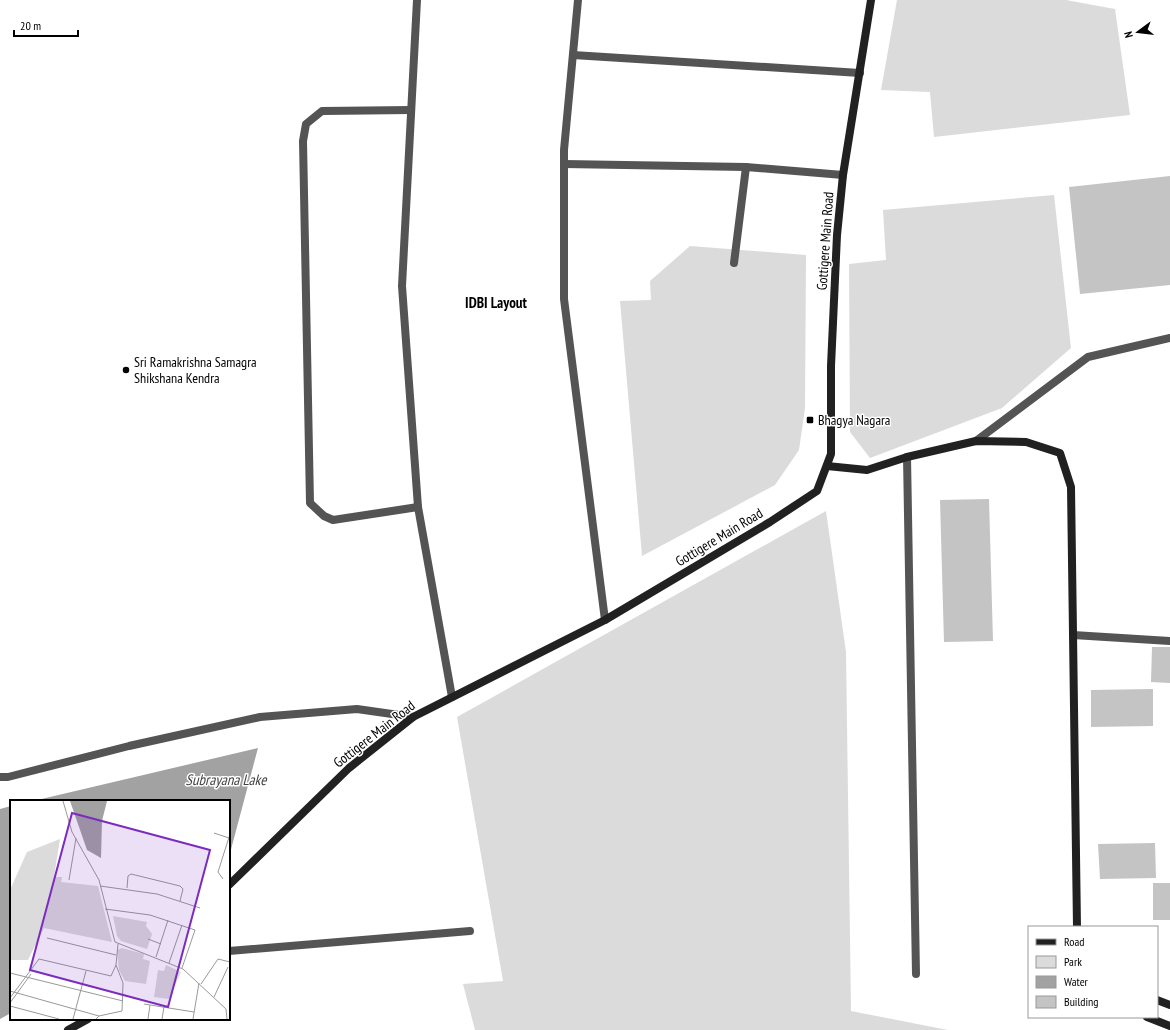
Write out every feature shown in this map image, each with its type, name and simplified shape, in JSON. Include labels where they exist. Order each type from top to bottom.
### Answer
[{"type":"street","points":[[417,0],[402,286],[418,507],[452,697]]},
{"type":"street","points":[[578,0],[564,164],[564,299],[604,620]]},
{"type":"street","name":"Gottigere Main Road","points":[[230,884],[349,768],[413,717],[604,620],[770,522],[817,490],[831,454],[831,366],[837,235],[843,175],[871,0]]},
{"type":"street","points":[[573,55],[860,73]]},
{"type":"street","points":[[411,110],[322,111],[306,124],[303,141],[310,503],[324,516],[333,520],[418,507]]},
{"type":"street","points":[[564,164],[746,167],[843,175]]},
{"type":"street","points":[[734,263],[746,167]]},
{"type":"street","points":[[976,440],[1088,357],[1170,338]]},
{"type":"street","points":[[827,466],[867,470],[907,457],[976,440],[1026,442],[1060,453],[1071,487],[1077,926]]},
{"type":"street","points":[[907,457],[916,974]]},
{"type":"street","points":[[1073,635],[1170,641]]},
{"type":"street","points":[[0,778],[129,746],[260,717],[357,708],[413,717]]},
{"type":"street","points":[[230,951],[470,931]]},
{"type":"street","points":[[1158,1000],[1170,1005]]},
{"type":"street","points":[[1150,1018],[1170,1026]]},
{"type":"street","points":[[68,1030],[86,1020]]},
{"type":"green space","points":[[897,0],[1066,0],[1115,9],[1130,115],[934,137],[930,92],[881,90]]},
{"type":"green space","points":[[1054,195],[1071,348],[1002,408],[870,458],[850,432],[849,264],[886,260],[883,210]]},
{"type":"green space","points":[[690,246],[806,255],[805,408],[799,450],[775,485],[642,556],[620,301],[651,300],[650,281]]},
{"type":"green space","points":[[826,511],[846,652],[851,1011],[948,1030],[475,1030],[463,984],[503,981],[457,717]]},
{"type":"water","name":"Subrayana Lake","points":[[258,748],[230,853],[230,800],[37,800]]},
{"type":"water","points":[[10,806],[10,1014],[0,1019],[0,809]]},
{"type":"building","points":[[1170,176],[1170,285],[1080,294],[1069,187]]},
{"type":"building","points":[[989,499],[993,641],[944,642],[940,500]]},
{"type":"building","points":[[1152,647],[1170,647],[1170,683],[1151,682]]},
{"type":"building","points":[[1153,689],[1153,726],[1091,727],[1091,690]]},
{"type":"building","points":[[1155,843],[1156,878],[1100,879],[1098,844]]},
{"type":"building","points":[[1153,883],[1170,883],[1170,920],[1153,920]]},
{"type":"place","name":"Sri Ramakrishna Samagra Shikshana Kendra","points":[[126,370]]},
{"type":"place","name":"Bhagya Nagara","points":[[810,420]]},
{"type":"district","name":"IDBI Layout","points":[[496,302]]}]
